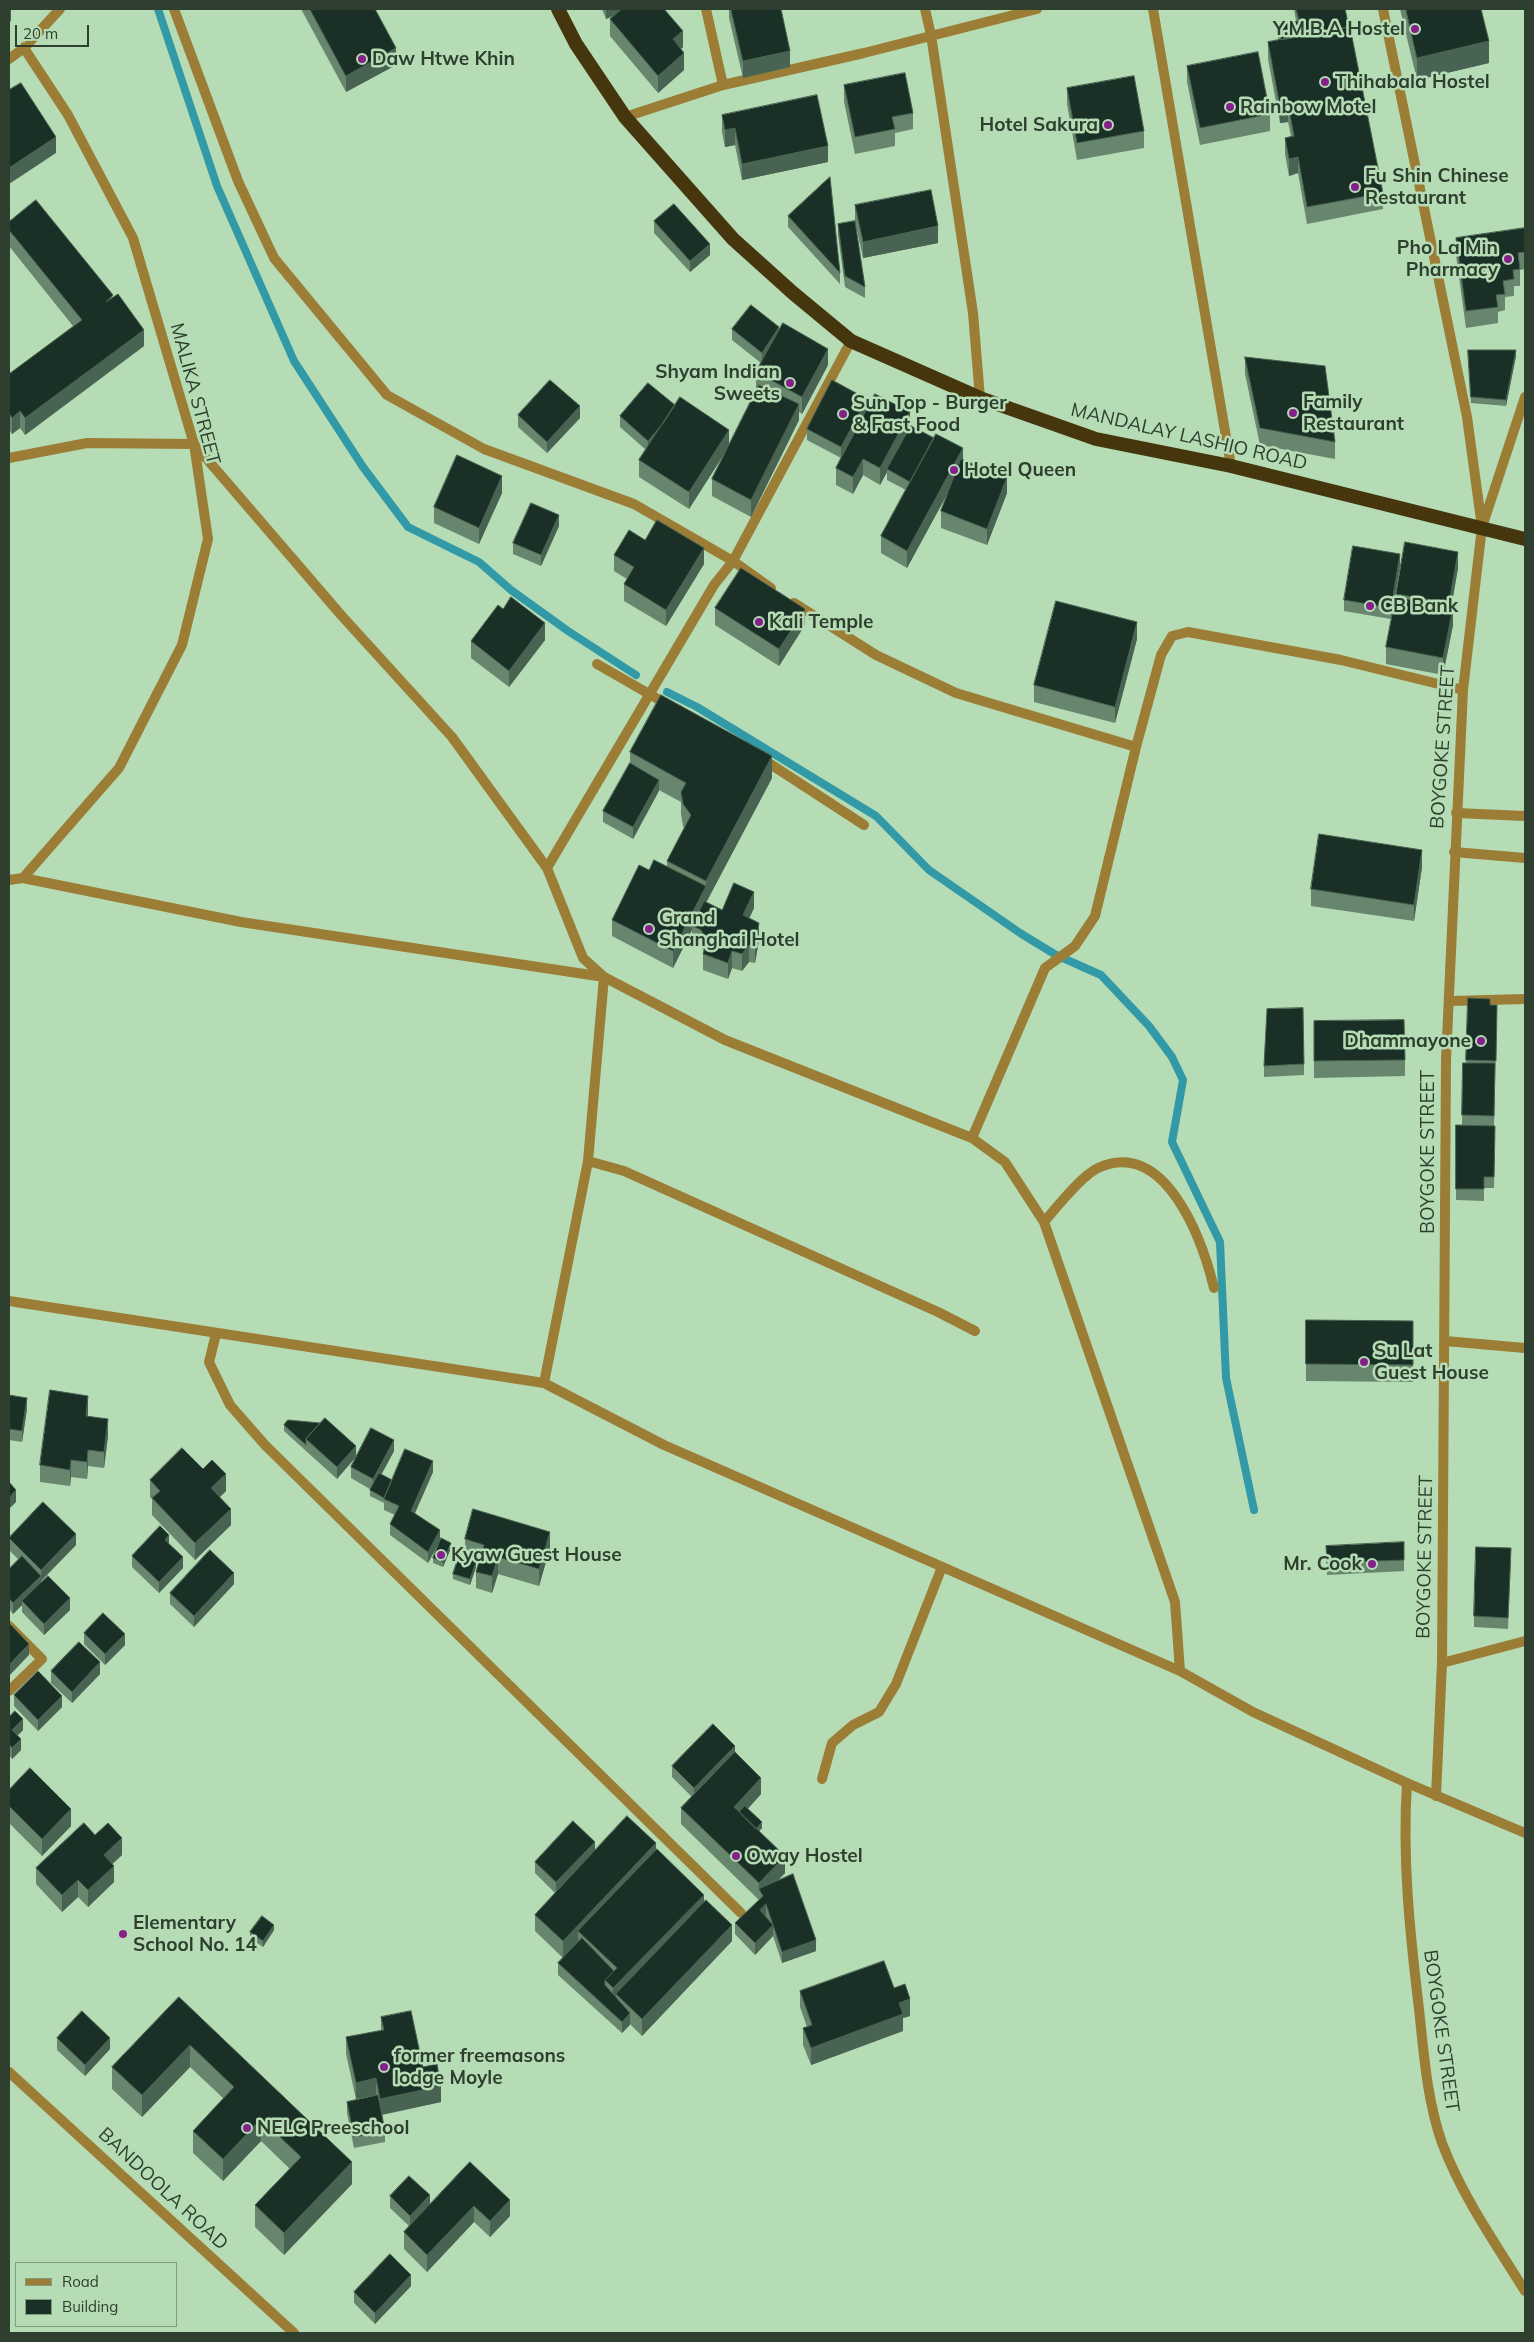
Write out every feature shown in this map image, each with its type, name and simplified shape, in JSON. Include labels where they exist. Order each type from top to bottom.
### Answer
[{"type":"highway","name":"MANDALAY LASHIO ROAD","points":[[558,9],[576,44],[625,117],[733,239],[793,293],[851,341],[980,398],[1096,439],[1230,466],[1525,539]]},
{"type":"street","points":[[9,59],[24,48],[60,9]]},
{"type":"street","points":[[174,9],[238,181],[274,258],[387,395],[484,448],[634,504],[733,561],[839,634],[876,655],[956,693],[1136,747]]},
{"type":"street","points":[[706,9],[723,84]]},
{"type":"street","points":[[925,9],[931,35],[973,313],[980,398]]},
{"type":"street","points":[[625,117],[723,84],[864,53],[1037,9]]},
{"type":"street","points":[[1152,9],[1230,466]]},
{"type":"street","points":[[1383,9],[1467,417],[1482,527]]},
{"type":"street","name":"MALIKA STREET","points":[[23,878],[119,768],[182,645],[208,539],[194,444],[133,238],[68,115],[24,48]]},
{"type":"street","points":[[547,868],[714,585],[733,561],[851,341]]},
{"type":"street","name":"BOYGOKE STREET","points":[[1436,1796],[1442,1663],[1446,1060],[1450,1001],[1454,852],[1463,690],[1482,527],[1525,397]]},
{"type":"street","points":[[9,458],[87,443],[194,444],[341,615],[452,737],[547,868],[583,958],[604,977],[725,1040],[972,1138],[1004,1162],[1044,1222],[1174,1602],[1180,1671]]},
{"type":"street","points":[[972,1138],[1045,968],[1075,946],[1096,916],[1136,747],[1161,655],[1172,636],[1188,632],[1341,660],[1463,690]]},
{"type":"street","points":[[597,664],[682,714]]},
{"type":"street","points":[[749,752],[864,825]]},
{"type":"street","points":[[1456,813],[1525,816]]},
{"type":"street","points":[[1454,852],[1525,858]]},
{"type":"street","points":[[9,880],[23,878],[241,922],[604,977]]},
{"type":"street","points":[[544,1383],[588,1161],[604,977]]},
{"type":"street","points":[[1450,1001],[1525,999]]},
{"type":"street","points":[[588,1161],[624,1171],[930,1308],[975,1331]]},
{"type":"street","points":[[1044,1222],[1095,1169],[1113,1162],[1130,1161],[1155,1174],[1182,1204],[1206,1254],[1214,1288]]},
{"type":"street","points":[[9,1302],[544,1383],[664,1445],[1180,1671],[1253,1712],[1436,1796],[1525,1833]]},
{"type":"street","points":[[216,1334],[208,1362],[230,1405],[265,1445],[741,1913]]},
{"type":"street","points":[[1445,1341],[1525,1348]]},
{"type":"street","points":[[822,1779],[832,1743],[853,1725],[879,1712],[896,1684],[942,1567]]},
{"type":"street","points":[[9,1626],[42,1659],[9,1691]]},
{"type":"street","points":[[1442,1663],[1525,1641]]},
{"type":"street","name":"BOYGOKE STREET","points":[[1407,1783],[1404,1826],[1407,1914],[1429,2100],[1443,2144],[1465,2193],[1525,2291]]},
{"type":"street","name":"BANDOOLA ROAD","points":[[9,2072],[294,2333]]},
{"type":"building","points":[[310,9],[375,9],[396,48],[346,76]]},
{"type":"building","points":[[622,9],[664,9],[683,31],[673,39],[684,53],[658,76],[610,19]]},
{"type":"building","points":[[731,9],[781,9],[790,51],[743,61]]},
{"type":"building","points":[[1296,9],[1345,9],[1349,27],[1281,40],[1278,25],[1299,21]]},
{"type":"building","points":[[1406,9],[1481,9],[1489,41],[1417,58]]},
{"type":"building","points":[[1350,27],[1383,193],[1307,207],[1298,157],[1289,159],[1285,138],[1294,136],[1288,105],[1280,107],[1268,42]]},
{"type":"building","points":[[1258,52],[1270,114],[1200,128],[1187,66]]},
{"type":"building","points":[[905,73],[913,113],[892,117],[895,129],[855,137],[844,85]]},
{"type":"building","points":[[1134,76],[1144,131],[1077,143],[1067,88]]},
{"type":"building","points":[[21,83],[56,137],[9,168],[9,90]]},
{"type":"building","points":[[817,95],[828,146],[742,164],[735,128],[725,130],[722,115]]},
{"type":"building","points":[[830,177],[840,273],[788,216]]},
{"type":"building","points":[[931,190],[938,226],[863,242],[855,205]]},
{"type":"building","points":[[36,200],[113,295],[106,302],[118,294],[144,330],[25,418],[20,411],[12,418],[9,413],[9,374],[82,320],[9,230],[9,222]]},
{"type":"building","points":[[674,204],[710,244],[690,261],[654,221]]},
{"type":"building","points":[[855,221],[865,287],[845,276],[838,224]]},
{"type":"building","points":[[1525,228],[1525,252],[1518,253],[1520,269],[1513,270],[1514,279],[1503,281],[1505,294],[1496,295],[1498,307],[1466,311],[1456,238]]},
{"type":"building","points":[[751,305],[779,327],[762,353],[732,329]]},
{"type":"building","points":[[783,323],[828,349],[802,397],[756,372]]},
{"type":"building","points":[[1468,350],[1516,350],[1506,400],[1471,397]]},
{"type":"building","points":[[1245,357],[1325,366],[1335,442],[1260,428]]},
{"type":"building","points":[[550,380],[580,406],[547,442],[518,415]]},
{"type":"building","points":[[832,380],[867,399],[841,447],[807,429]]},
{"type":"building","points":[[648,383],[675,405],[648,441],[620,416]]},
{"type":"building","points":[[759,385],[799,404],[751,500],[712,479]]},
{"type":"building","points":[[875,394],[910,412],[880,468],[863,459],[853,477],[836,468]]},
{"type":"building","points":[[680,397],[729,430],[689,492],[639,460]]},
{"type":"building","points":[[911,426],[934,438],[910,482],[887,469]]},
{"type":"building","points":[[936,434],[963,448],[907,551],[881,536]]},
{"type":"building","points":[[457,455],[502,476],[479,528],[434,507]]},
{"type":"building","points":[[961,459],[1007,477],[987,529],[941,511]]},
{"type":"building","points":[[531,503],[559,515],[541,555],[513,543]]},
{"type":"building","points":[[657,520],[704,548],[666,610],[624,584],[634,567],[614,555],[629,530],[645,540]]},
{"type":"building","points":[[1405,542],[1458,552],[1449,603],[1396,594]]},
{"type":"building","points":[[1353,546],[1400,554],[1391,608],[1344,600]]},
{"type":"building","points":[[741,568],[805,609],[779,649],[715,608]]},
{"type":"building","points":[[511,597],[545,623],[509,671],[471,641],[498,605],[503,609]]},
{"type":"building","points":[[1396,597],[1453,608],[1443,658],[1386,647]]},
{"type":"building","points":[[1056,601],[1137,622],[1115,707],[1034,685]]},
{"type":"building","points":[[661,695],[772,756],[706,881],[667,861],[691,815],[683,804],[681,792],[686,783],[630,752]]},
{"type":"building","points":[[630,763],[659,780],[633,827],[603,811]]},
{"type":"building","points":[[1319,834],[1422,850],[1414,905],[1311,889]]},
{"type":"building","points":[[654,860],[706,886],[673,951],[612,920],[639,865],[649,870]]},
{"type":"building","points":[[734,883],[754,892],[743,915],[759,923],[755,947],[749,945],[742,954],[732,951],[728,963],[703,954],[707,941],[701,930],[692,926],[704,901],[722,910]]},
{"type":"building","points":[[1468,998],[1490,999],[1490,1005],[1497,1005],[1496,1061],[1466,1060]]},
{"type":"building","points":[[1303,1008],[1304,1064],[1264,1066],[1267,1009]]},
{"type":"building","points":[[1404,1020],[1405,1060],[1314,1061],[1314,1021]]},
{"type":"building","points":[[1463,1063],[1495,1063],[1494,1116],[1462,1115]]},
{"type":"building","points":[[1456,1125],[1495,1126],[1494,1177],[1484,1177],[1484,1189],[1456,1189]]},
{"type":"building","points":[[1306,1320],[1413,1321],[1413,1365],[1306,1364]]},
{"type":"building","points":[[50,1390],[88,1396],[86,1416],[108,1419],[104,1452],[88,1450],[87,1462],[71,1460],[70,1470],[40,1465]]},
{"type":"building","points":[[9,1395],[27,1398],[22,1431],[9,1429]]},
{"type":"building","points":[[325,1418],[356,1446],[337,1467],[306,1439]]},
{"type":"building","points":[[288,1420],[320,1423],[306,1439],[306,1445],[284,1425]]},
{"type":"building","points":[[371,1428],[394,1440],[373,1479],[351,1467]]},
{"type":"building","points":[[182,1448],[203,1469],[212,1460],[226,1474],[211,1488],[231,1509],[195,1543],[152,1498],[160,1491],[150,1480]]},
{"type":"building","points":[[405,1449],[433,1461],[411,1511],[440,1530],[428,1552],[390,1524],[399,1506],[384,1499]]},
{"type":"building","points":[[379,1473],[392,1480],[384,1498],[370,1490]]},
{"type":"building","points":[[9,1482],[16,1490],[9,1498]]},
{"type":"building","points":[[43,1502],[76,1534],[41,1570],[9,1538]]},
{"type":"building","points":[[473,1509],[550,1532],[539,1569],[498,1557],[492,1576],[476,1572],[484,1545],[465,1539]]},
{"type":"building","points":[[160,1526],[169,1535],[165,1540],[183,1557],[159,1582],[132,1556]]},
{"type":"building","points":[[441,1538],[451,1543],[443,1562],[433,1558]]},
{"type":"building","points":[[1404,1542],[1404,1560],[1327,1563],[1326,1546]]},
{"type":"building","points":[[1476,1547],[1511,1548],[1508,1618],[1474,1616]]},
{"type":"building","points":[[210,1550],[234,1573],[194,1616],[170,1593]]},
{"type":"building","points":[[22,1556],[41,1576],[13,1603],[9,1598],[9,1569]]},
{"type":"building","points":[[459,1556],[476,1562],[470,1579],[453,1574]]},
{"type":"building","points":[[48,1576],[70,1598],[44,1624],[22,1601]]},
{"type":"building","points":[[103,1613],[125,1634],[105,1654],[84,1633]]},
{"type":"building","points":[[9,1623],[29,1644],[9,1665]]},
{"type":"building","points":[[79,1642],[100,1662],[72,1692],[51,1671]]},
{"type":"building","points":[[38,1671],[62,1696],[38,1720],[14,1695]]},
{"type":"building","points":[[15,1711],[23,1719],[12,1730],[21,1739],[12,1748],[9,1744],[9,1717]]},
{"type":"building","points":[[713,1724],[735,1746],[694,1788],[672,1766]]},
{"type":"building","points":[[735,1752],[761,1778],[734,1807],[785,1856],[759,1883],[681,1808]]},
{"type":"building","points":[[30,1768],[71,1809],[42,1839],[9,1806],[9,1790]]},
{"type":"building","points":[[745,1806],[762,1822],[756,1829],[739,1812]]},
{"type":"building","points":[[627,1816],[656,1843],[563,1941],[535,1915]]},
{"type":"building","points":[[573,1821],[595,1842],[556,1882],[535,1862]]},
{"type":"building","points":[[84,1823],[95,1835],[108,1823],[122,1838],[104,1855],[114,1866],[88,1890],[78,1880],[62,1895],[36,1868]]},
{"type":"building","points":[[657,1849],[704,1895],[613,1988],[605,1980],[617,1968],[578,1931]]},
{"type":"building","points":[[793,1874],[816,1940],[782,1952],[773,1925],[755,1943],[735,1923],[763,1896],[759,1889]],"holes":[[[766,1904],[773,1925],[760,1910]]]},
{"type":"building","points":[[706,1900],[732,1925],[642,2019],[616,1994]]},
{"type":"building","points":[[262,1916],[274,1925],[263,1941],[250,1932]]},
{"type":"building","points":[[582,1938],[614,1971],[605,1980],[605,1985],[630,2013],[622,2022],[558,1963]]},
{"type":"building","points":[[884,1961],[894,1988],[905,1984],[910,1999],[899,2003],[903,2014],[811,2048],[803,2028],[812,2025],[800,1991]]},
{"type":"building","points":[[179,1997],[352,2162],[284,2233],[255,2205],[301,2157],[261,2119],[223,2159],[193,2131],[234,2087],[190,2045],[142,2095],[112,2067]]},
{"type":"building","points":[[82,2011],[110,2038],[85,2065],[57,2038]]},
{"type":"building","name":"former freemasons lodge Moyle","points":[[411,2011],[423,2067],[437,2064],[441,2086],[380,2099],[376,2078],[356,2083],[346,2037],[384,2030],[381,2017]]},
{"type":"building","points":[[378,2095],[385,2131],[354,2137],[347,2102]]},
{"type":"building","points":[[470,2162],[510,2200],[490,2221],[474,2206],[427,2255],[404,2232]]},
{"type":"building","points":[[409,2176],[430,2195],[410,2216],[390,2196]]},
{"type":"building","points":[[390,2254],[411,2275],[375,2313],[354,2292]]},
{"type":"waterway","points":[[158,9],[217,186],[294,361],[363,467],[408,527],[479,562],[511,590],[568,631],[636,675]]},
{"type":"waterway","points":[[667,692],[697,707],[876,816],[929,870],[1020,933],[1056,955],[1101,975],[1149,1026],[1172,1057],[1183,1080],[1172,1142],[1220,1242],[1226,1378],[1254,1510]]},
{"type":"place","name":"Y.M.B.A Hostel","points":[[1415,29]]},
{"type":"place","name":"Daw Htwe Khin","points":[[362,59]]},
{"type":"place","name":"Thihabala Hostel","points":[[1325,82]]},
{"type":"place","name":"Rainbow Motel","points":[[1230,107]]},
{"type":"place","name":"Hotel Sakura","points":[[1108,125]]},
{"type":"place","name":"Fu Shin Chinese Restaurant","points":[[1355,187]]},
{"type":"place","name":"Pho La Min Pharmacy","points":[[1508,259]]},
{"type":"place","name":"Shyam Indian Sweets","points":[[790,383]]},
{"type":"place","name":"Family Restaurant","points":[[1293,413]]},
{"type":"place","name":"Sun Top - Burger & Fast Food","points":[[843,414]]},
{"type":"place","name":"Hotel Queen","points":[[954,470]]},
{"type":"place","name":"CB Bank","points":[[1370,606]]},
{"type":"place","name":"Kali Temple","points":[[759,622]]},
{"type":"place","name":"Grand Shanghai Hotel","points":[[649,929]]},
{"type":"place","name":"Dhammayone","points":[[1481,1041]]},
{"type":"place","name":"Su Lat Guest House","points":[[1364,1362]]},
{"type":"place","name":"Kyaw Guest House","points":[[441,1555]]},
{"type":"place","name":"Mr. Cook","points":[[1372,1564]]},
{"type":"place","name":"Oway Hostel","points":[[736,1856]]},
{"type":"place","name":"Elementary School No. 14","points":[[123,1934]]},
{"type":"place","name":"former freemasons lodge Moyle","points":[[384,2067]]},
{"type":"place","name":"NELC Preeschool","points":[[247,2128]]}]
